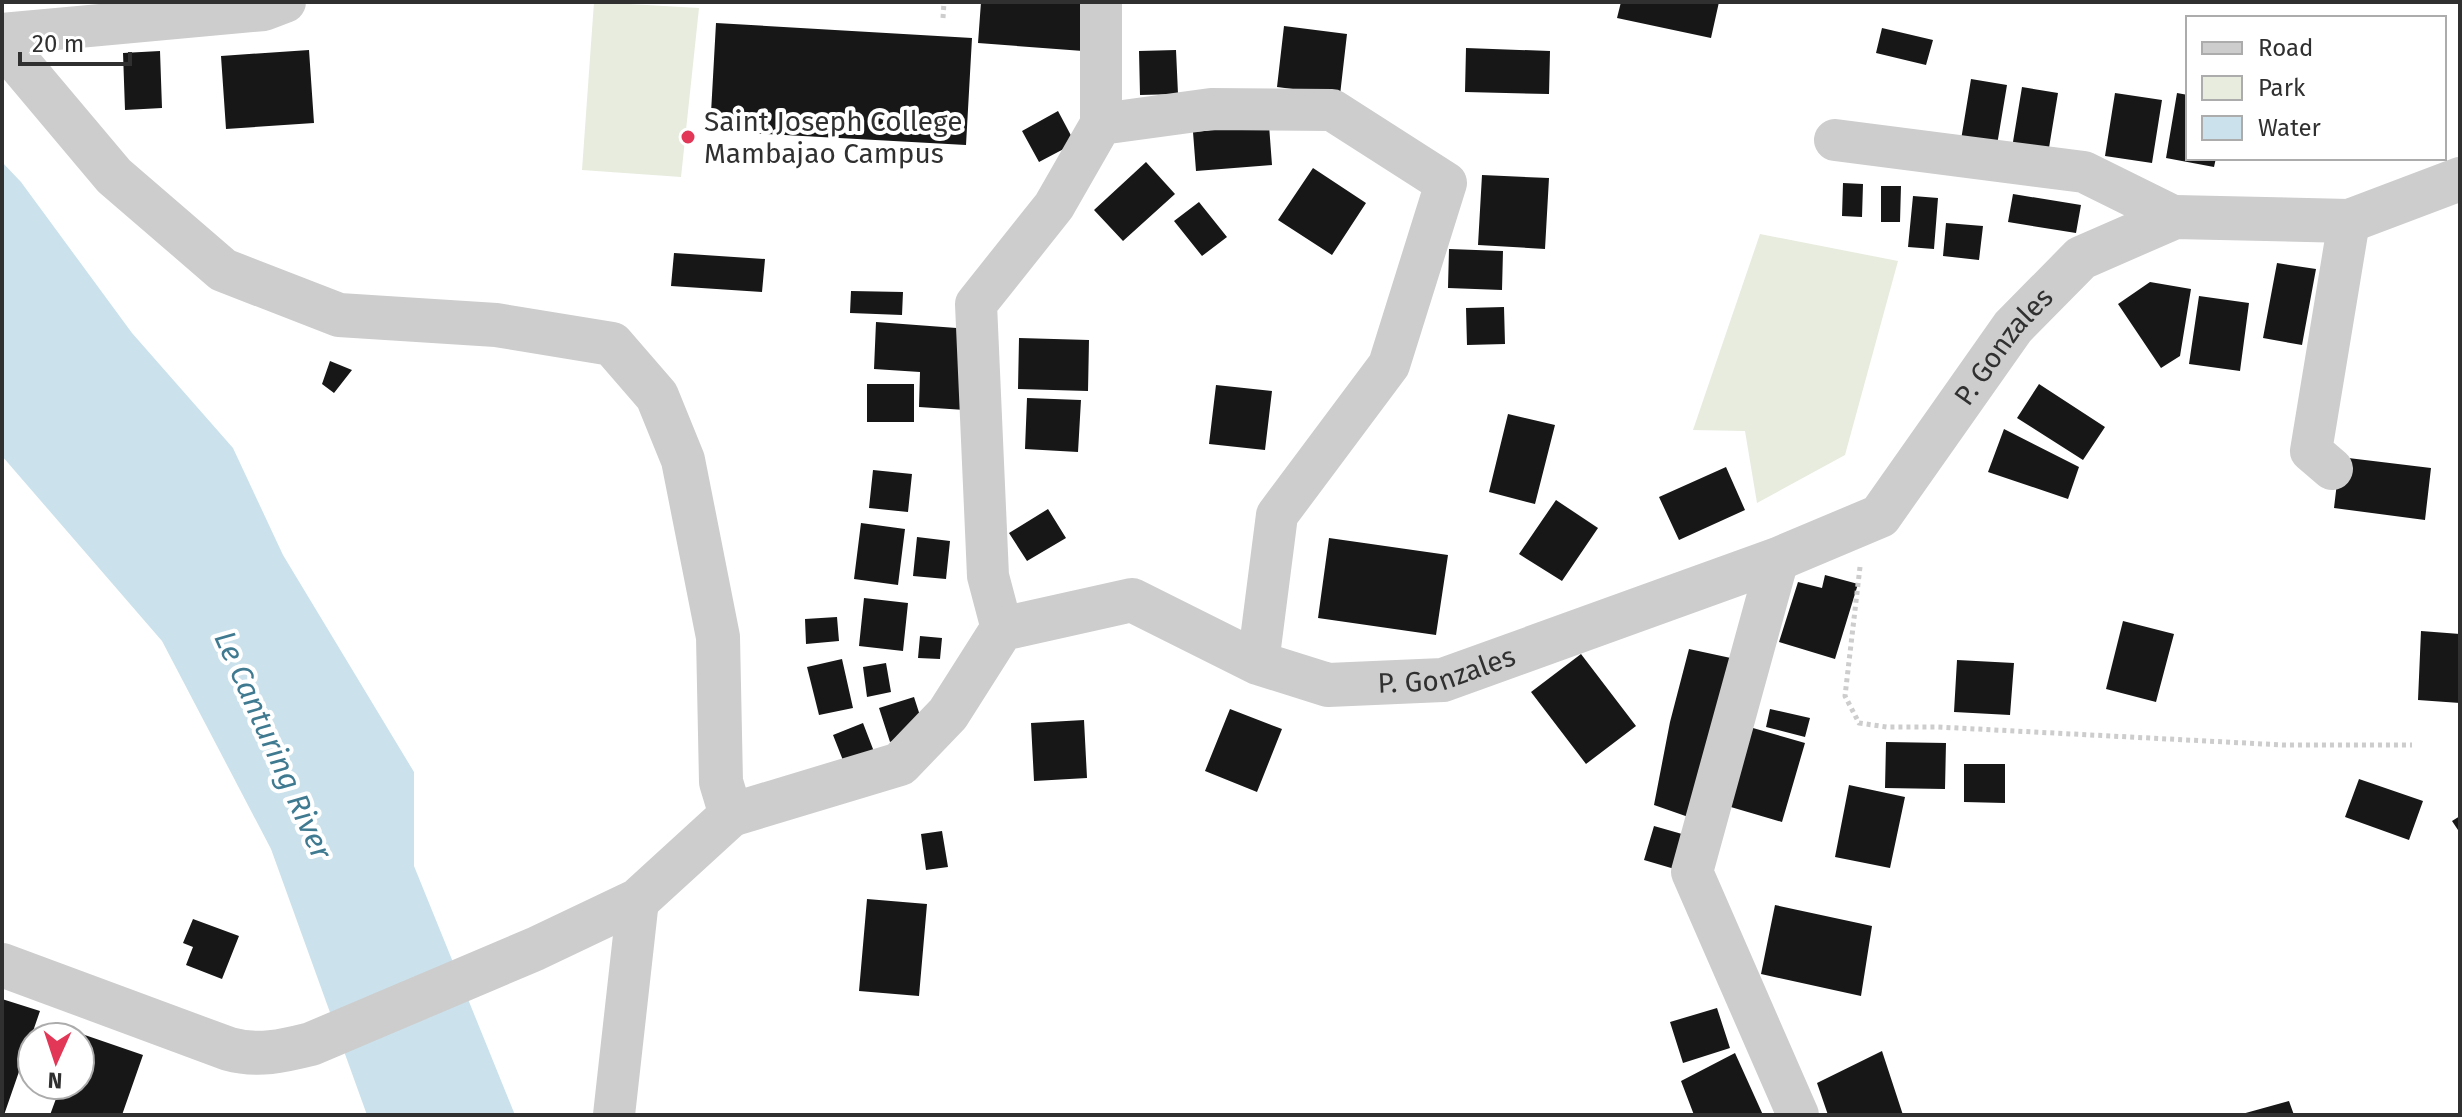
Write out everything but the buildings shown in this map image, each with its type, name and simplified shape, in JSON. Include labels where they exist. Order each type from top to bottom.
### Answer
[{"type":"street","points":[[2,34],[264,10],[285,2]]},
{"type":"street","points":[[2,965],[243,1053],[263,1054],[311,1044],[535,949],[638,900],[731,815],[900,764],[948,714],[1002,629],[988,576],[976,304],[1054,206],[1101,124],[1101,2]]},
{"type":"street","points":[[2,43],[114,176],[223,270],[339,315],[496,325],[612,344],[657,396],[683,460],[718,637],[721,782],[731,815]]},
{"type":"street","points":[[1101,124],[1211,109],[1332,110],[1446,183],[1389,365],[1277,515],[1258,663]]},
{"type":"street","points":[[1835,140],[2084,172],[2175,217],[2349,221],[2460,179]]},
{"type":"street","name":"P. Gonzales","points":[[1002,629],[1132,600],[1258,663],[1328,685],[1443,680],[1778,559],[1880,516],[2013,327],[2081,258],[2175,217]]},
{"type":"street","points":[[2332,469],[2311,451],[2349,221]]},
{"type":"street","points":[[1778,559],[1692,872],[1798,1115]]},
{"type":"street","points":[[614,1115],[638,900]]},
{"type":"path","points":[[943,18],[944,2]]},
{"type":"path","points":[[1866,522],[1845,696],[1859,723],[1887,727],[2283,745],[2412,745]]},
{"type":"green space","points":[[594,2],[699,8],[681,177],[582,170]]},
{"type":"green space","points":[[1760,234],[1898,261],[1845,455],[1757,503],[1745,431],[1693,430]]},
{"type":"water","name":"Le Canturing River","points":[[2,162],[21,182],[132,333],[233,448],[283,555],[414,772],[414,866],[515,1115],[367,1115],[271,849],[162,641],[2,456]]},
{"type":"place","name":"Saint Joseph College Mambajao Campus","points":[[688,137]]}]
